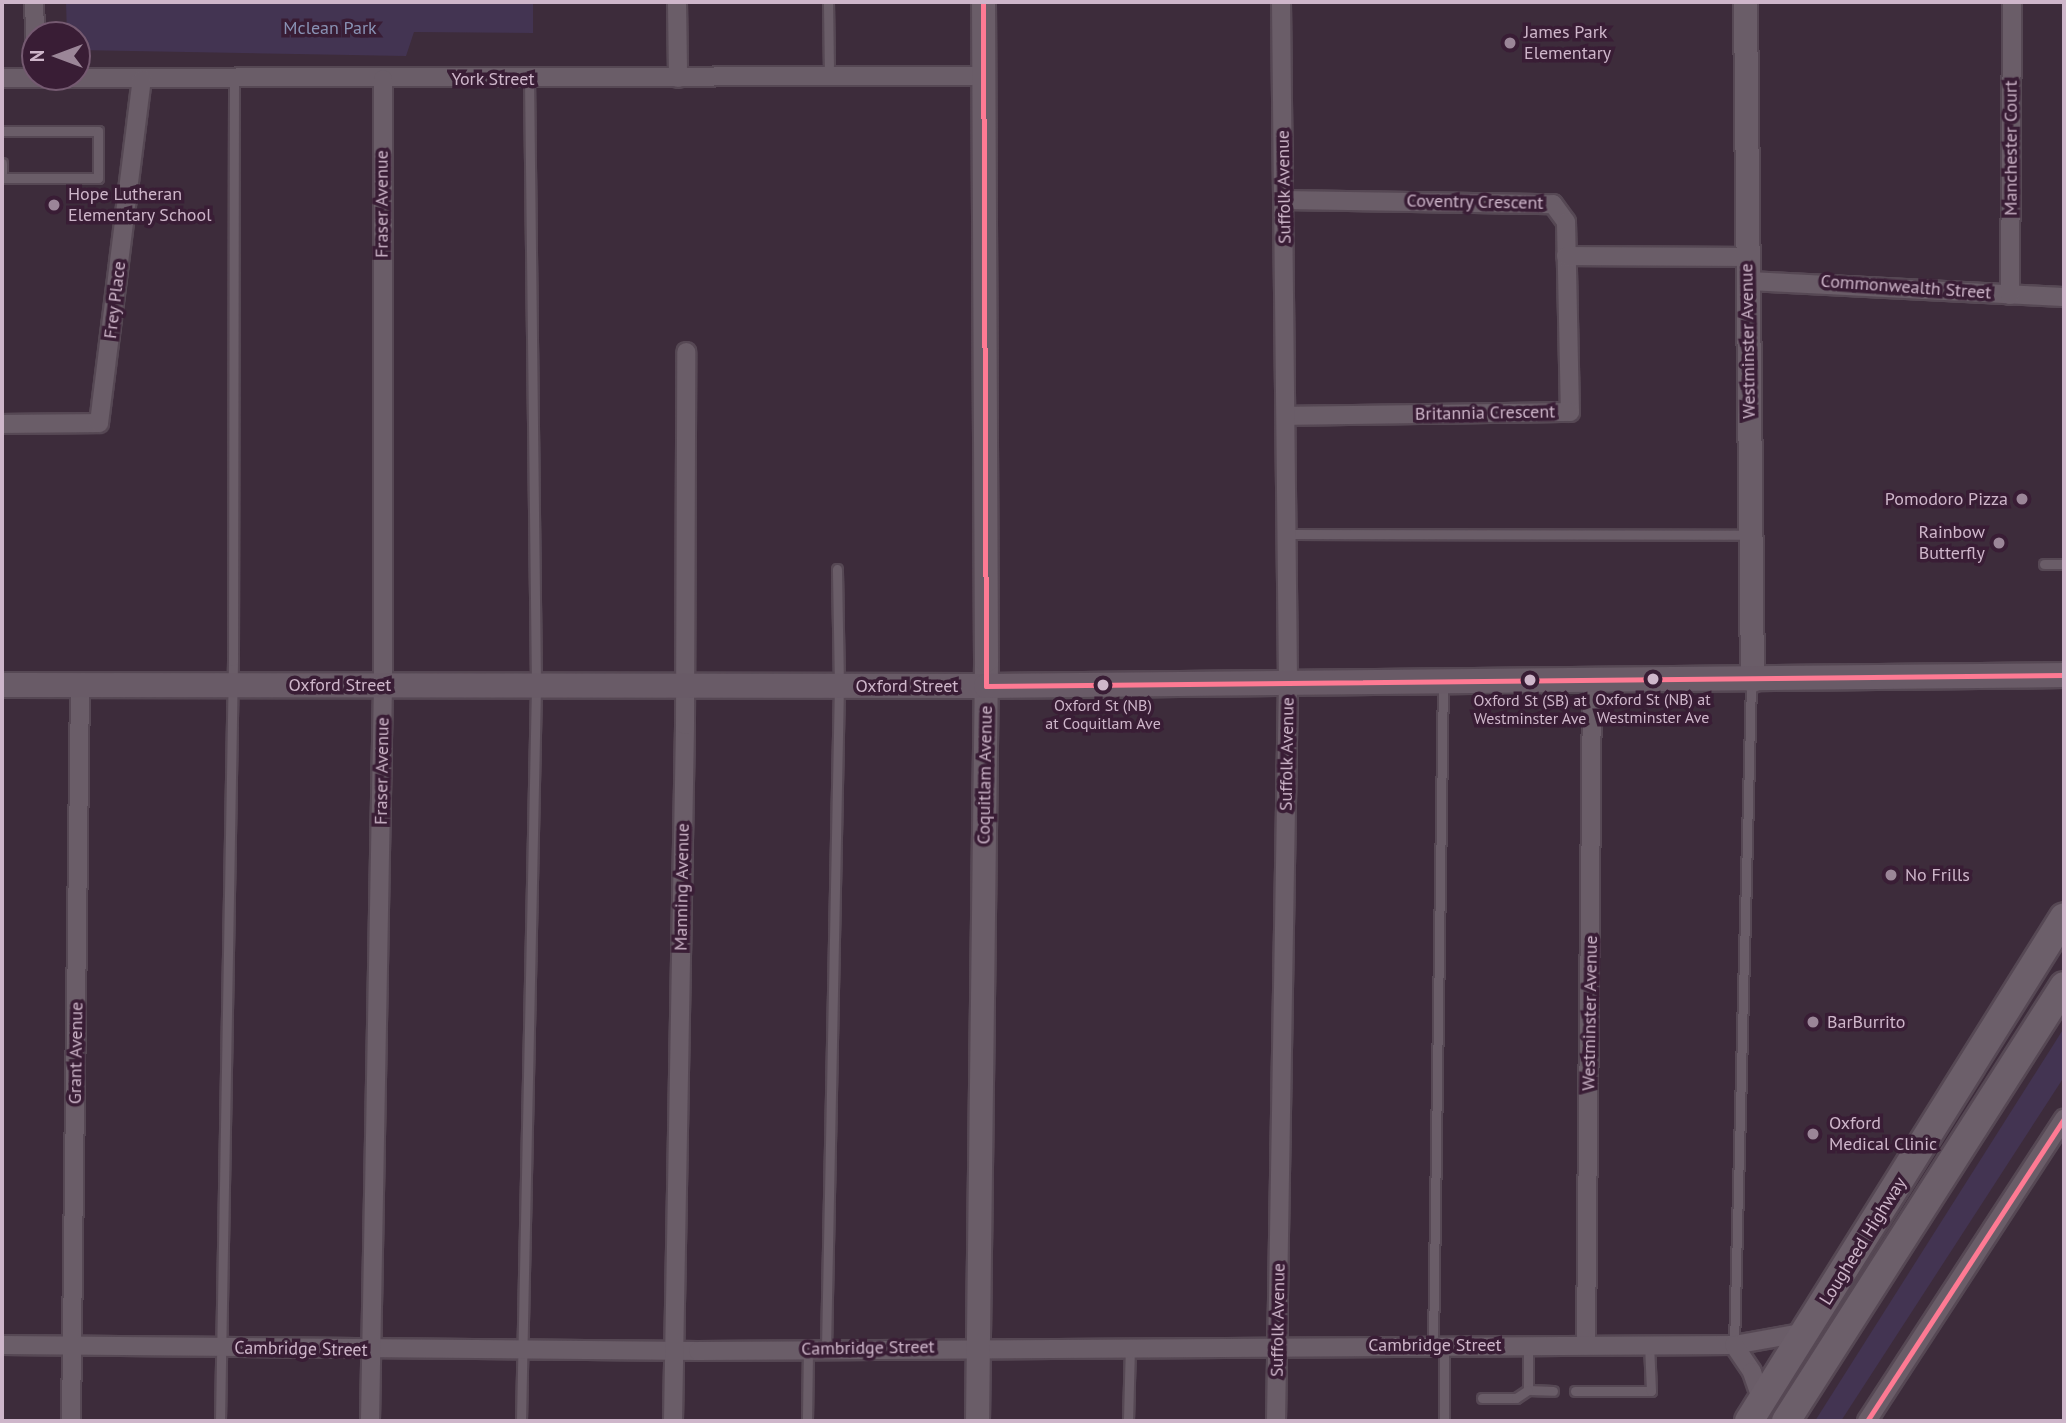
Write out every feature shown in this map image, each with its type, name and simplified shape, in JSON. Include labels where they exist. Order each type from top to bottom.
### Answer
[{"type":"main road","name":"Oxford Street","points":[[2,685],[839,687],[1592,682],[2064,675]]},
{"type":"main road","name":"Lougheed Highway","points":[[1755,1411],[2064,917]]},
{"type":"main road","name":"Lougheed Highway","points":[[1786,1421],[2064,986]]},
{"type":"street","points":[[34,2],[35,21]]},
{"type":"street","points":[[677,2],[678,78]]},
{"type":"street","name":"Coquitlam Avenue","points":[[977,1421],[986,686],[983,2]]},
{"type":"street","name":"Suffolk Avenue","points":[[1276,1421],[1288,682],[1281,2]]},
{"type":"street","name":"Westminster Avenue","points":[[1745,2],[1752,680]]},
{"type":"street","name":"Manchester Court","points":[[2010,295],[2012,2]]},
{"type":"street","name":"York Street","points":[[91,79],[984,76]]},
{"type":"street","name":"York Street","points":[[2,78],[21,78]]},
{"type":"street","name":"Frey Place","points":[[2,424],[99,423],[142,79]]},
{"type":"street","name":"Fraser Avenue","points":[[370,1421],[383,686],[383,79]]},
{"type":"street","name":"Coventry Crescent","points":[[1284,200],[1540,201],[1553,204],[1566,222],[1566,256]]},
{"type":"street","points":[[1566,256],[1747,257]]},
{"type":"street","name":"Britannia Crescent","points":[[1286,416],[1570,412],[1566,256]]},
{"type":"street","name":"Commonwealth Street","points":[[1748,281],[1815,281],[2064,297]]},
{"type":"street","name":"Manning Avenue","points":[[673,1421],[686,686],[686,352]]},
{"type":"street","name":"Westminster Avenue","points":[[1586,1344],[1592,682]]},
{"type":"street","name":"Grant Avenue","points":[[71,1421],[80,684]]},
{"type":"street","points":[[1867,1421],[2064,1119]]},
{"type":"street","name":"Cambridge Street","points":[[2,1345],[370,1351],[978,1346],[1734,1345],[1806,1332]]},
{"type":"street","points":[[1734,1345],[1752,1372],[1755,1411]]},
{"type":"lane","points":[[828,2],[829,78]]},
{"type":"lane","points":[[521,1421],[536,685],[528,78]]},
{"type":"lane","points":[[220,1421],[233,684],[234,80]]},
{"type":"lane","points":[[2,131],[98,131],[98,178],[2,178],[2,163]]},
{"type":"lane","points":[[1287,534],[1749,535]]},
{"type":"lane","points":[[2044,564],[2064,564]]},
{"type":"lane","points":[[826,1349],[839,687],[837,569]]},
{"type":"lane","points":[[1734,1345],[1752,680]]},
{"type":"lane","points":[[1443,681],[1439,1345],[1444,1421]]},
{"type":"lane","points":[[1575,1391],[1651,1391],[1649,1344]]},
{"type":"lane","points":[[1528,1345],[1528,1390]]},
{"type":"lane","points":[[1128,1421],[1129,1346]]},
{"type":"lane","points":[[807,1421],[808,1349]]},
{"type":"lane","points":[[1482,1398],[1516,1398],[1528,1390],[1553,1391]]},
{"type":"green space","name":"Mclean Park","points":[[66,2],[533,2],[533,33],[414,32],[406,56],[91,50],[91,21],[67,21]]},
{"type":"green space","points":[[2064,1028],[2064,1077],[1841,1421],[1815,1421]]},
{"type":"transit line","points":[[983,2],[986,686]]},
{"type":"transit line","points":[[986,686],[2064,675]]},
{"type":"transit line","points":[[1867,1421],[2064,1119]]},
{"type":"place","name":"James Park Elementary","points":[[1510,43]]},
{"type":"place","name":"Hope Lutheran Elementary School","points":[[54,205]]},
{"type":"place","name":"Pomodoro Pizza","points":[[2022,499]]},
{"type":"place","name":"Rainbow Butterfly","points":[[1999,543]]},
{"type":"place","name":"Oxford St (NB) at Westminster Ave","points":[[1653,679]]},
{"type":"place","name":"Oxford St (SB) at Westminster Ave","points":[[1530,680]]},
{"type":"place","name":"Oxford St (NB) at Coquitlam Ave","points":[[1103,685]]},
{"type":"place","name":"No Frills","points":[[1891,875]]},
{"type":"place","name":"BarBurrito","points":[[1813,1022]]},
{"type":"place","name":"Oxford Medical Clinic","points":[[1813,1134]]}]
